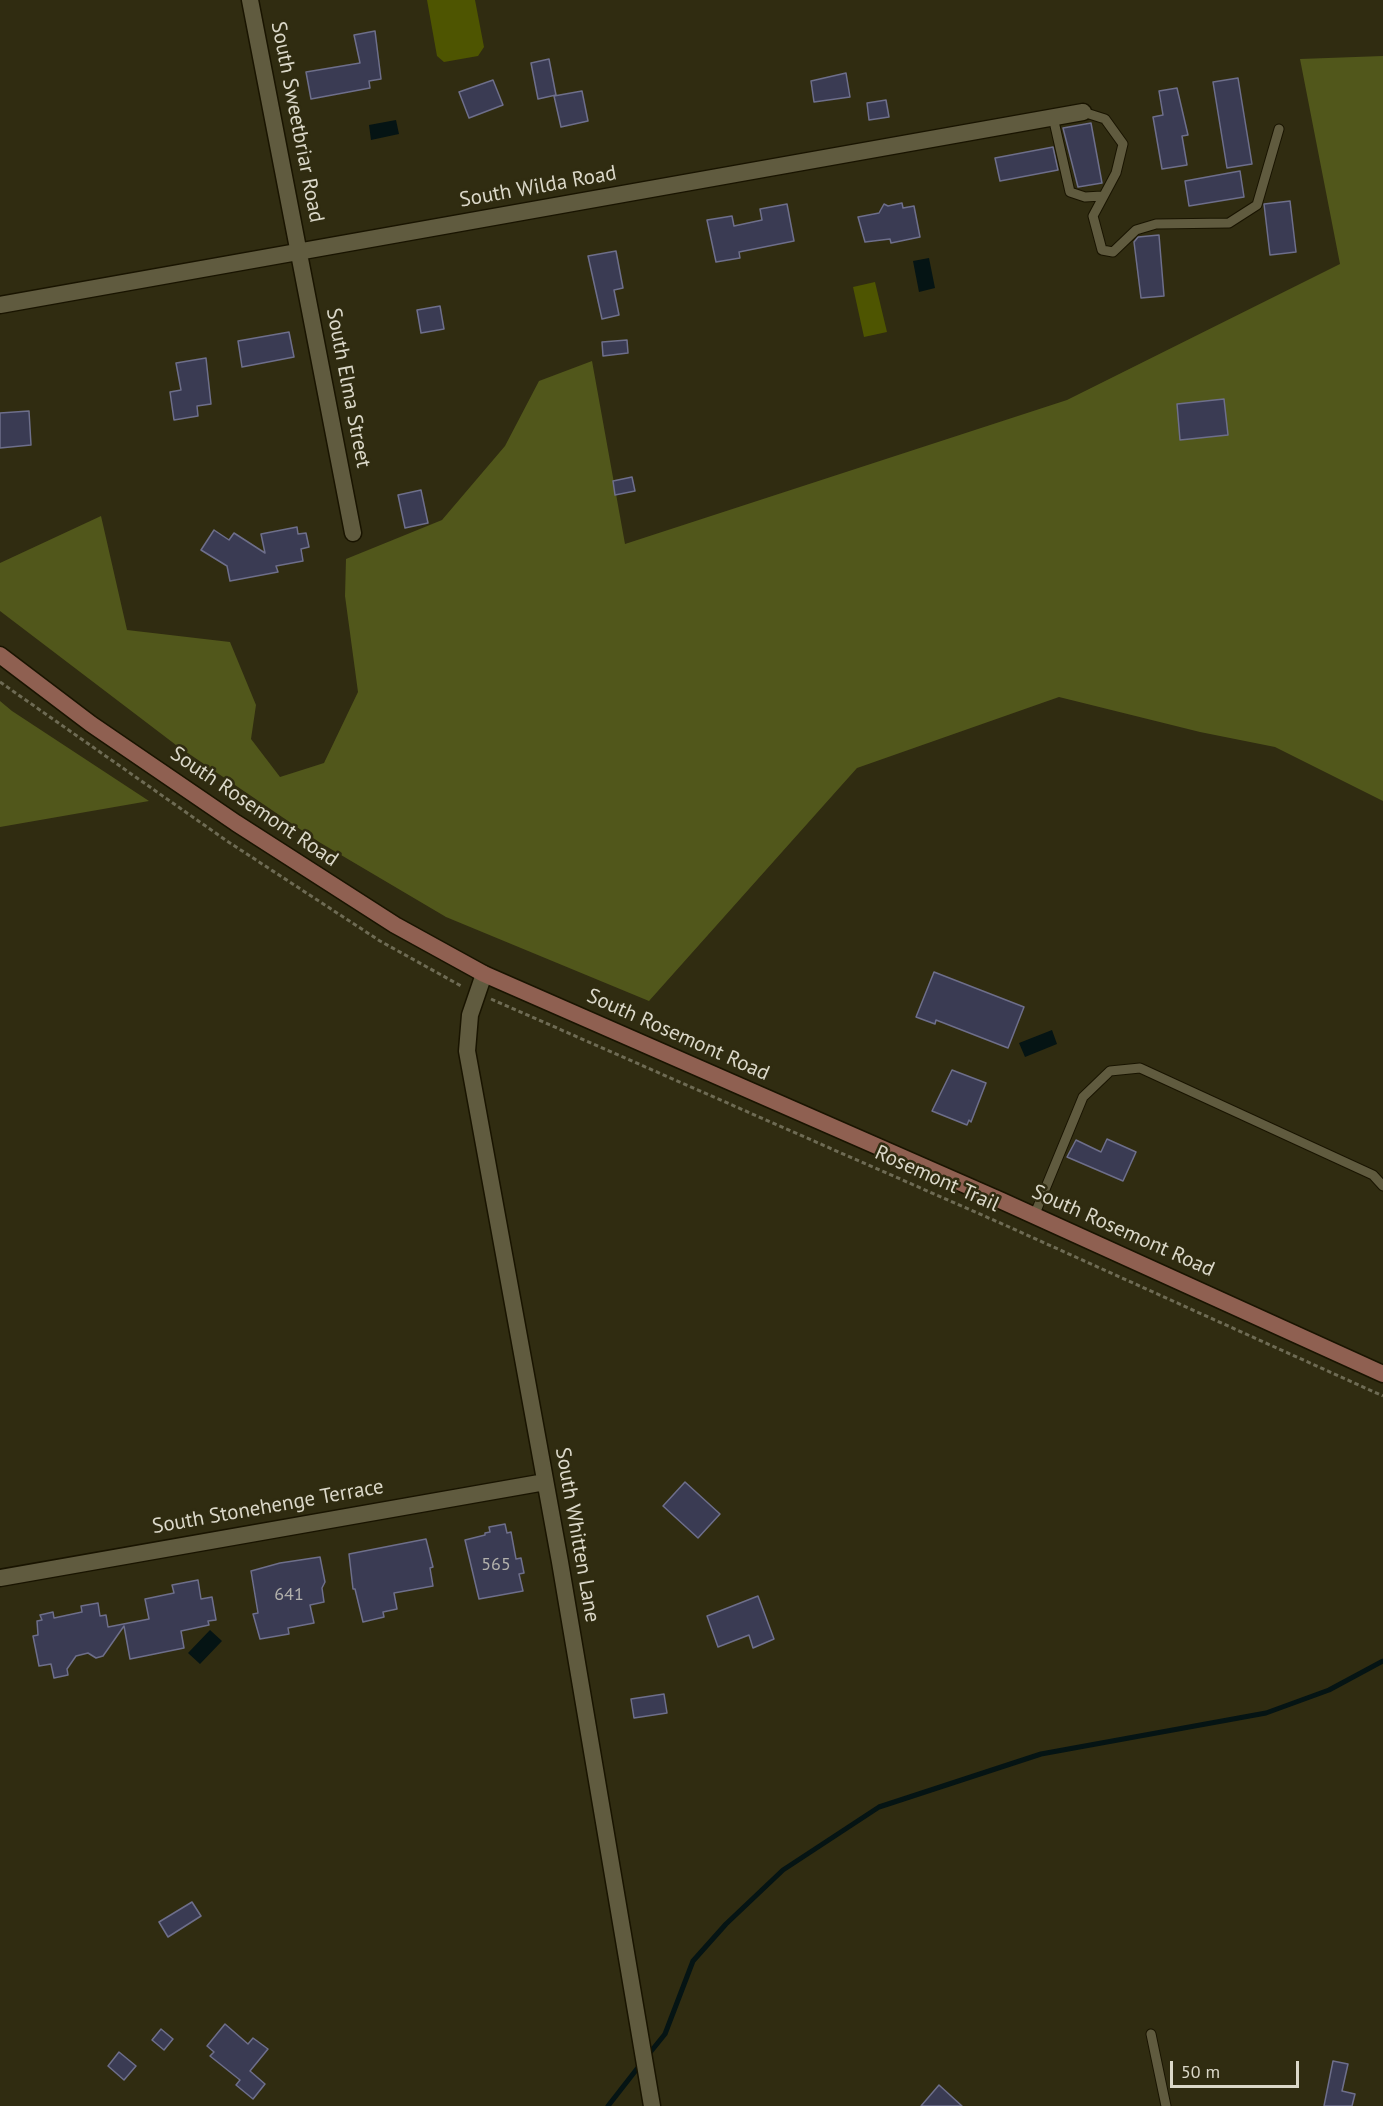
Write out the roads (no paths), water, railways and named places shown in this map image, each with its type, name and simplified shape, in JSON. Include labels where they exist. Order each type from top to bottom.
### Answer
[{"type":"main road","name":"South Rosemont Road","points":[[0,655],[91,724],[263,840],[395,926],[484,974],[1034,1216],[1383,1374]]},
{"type":"street","name":"South Sweetbriar Road","points":[[250,0],[298,252]]},
{"type":"street","name":"South Wilda Road","points":[[0,305],[1083,112]]},
{"type":"street","name":"South Elma Street","points":[[298,252],[353,533]]},
{"type":"street","name":"South Whitten Lane","points":[[484,974],[467,1032],[467,1051],[545,1482],[652,2106]]},
{"type":"street","name":"South Stonehenge Terrace","points":[[0,1578],[545,1482]]},
{"type":"lane","points":[[1083,112],[1106,119],[1123,144],[1116,173],[1093,216],[1102,250],[1113,252],[1136,230],[1156,224],[1229,223],[1257,205],[1279,129]]},
{"type":"lane","points":[[1053,117],[1070,192],[1084,197],[1102,196]]},
{"type":"lane","points":[[1034,1216],[1083,1097],[1110,1071],[1140,1068],[1373,1175],[1383,1186]]},
{"type":"lane","points":[[1151,2034],[1166,2106]]},
{"type":"waterway","points":[[648,2055],[665,2034],[693,1961],[726,1924],[783,1870],[879,1807],[1041,1754],[1266,1713],[1329,1690],[1383,1661]]},
{"type":"waterway","points":[[608,2106],[640,2065]]}]
